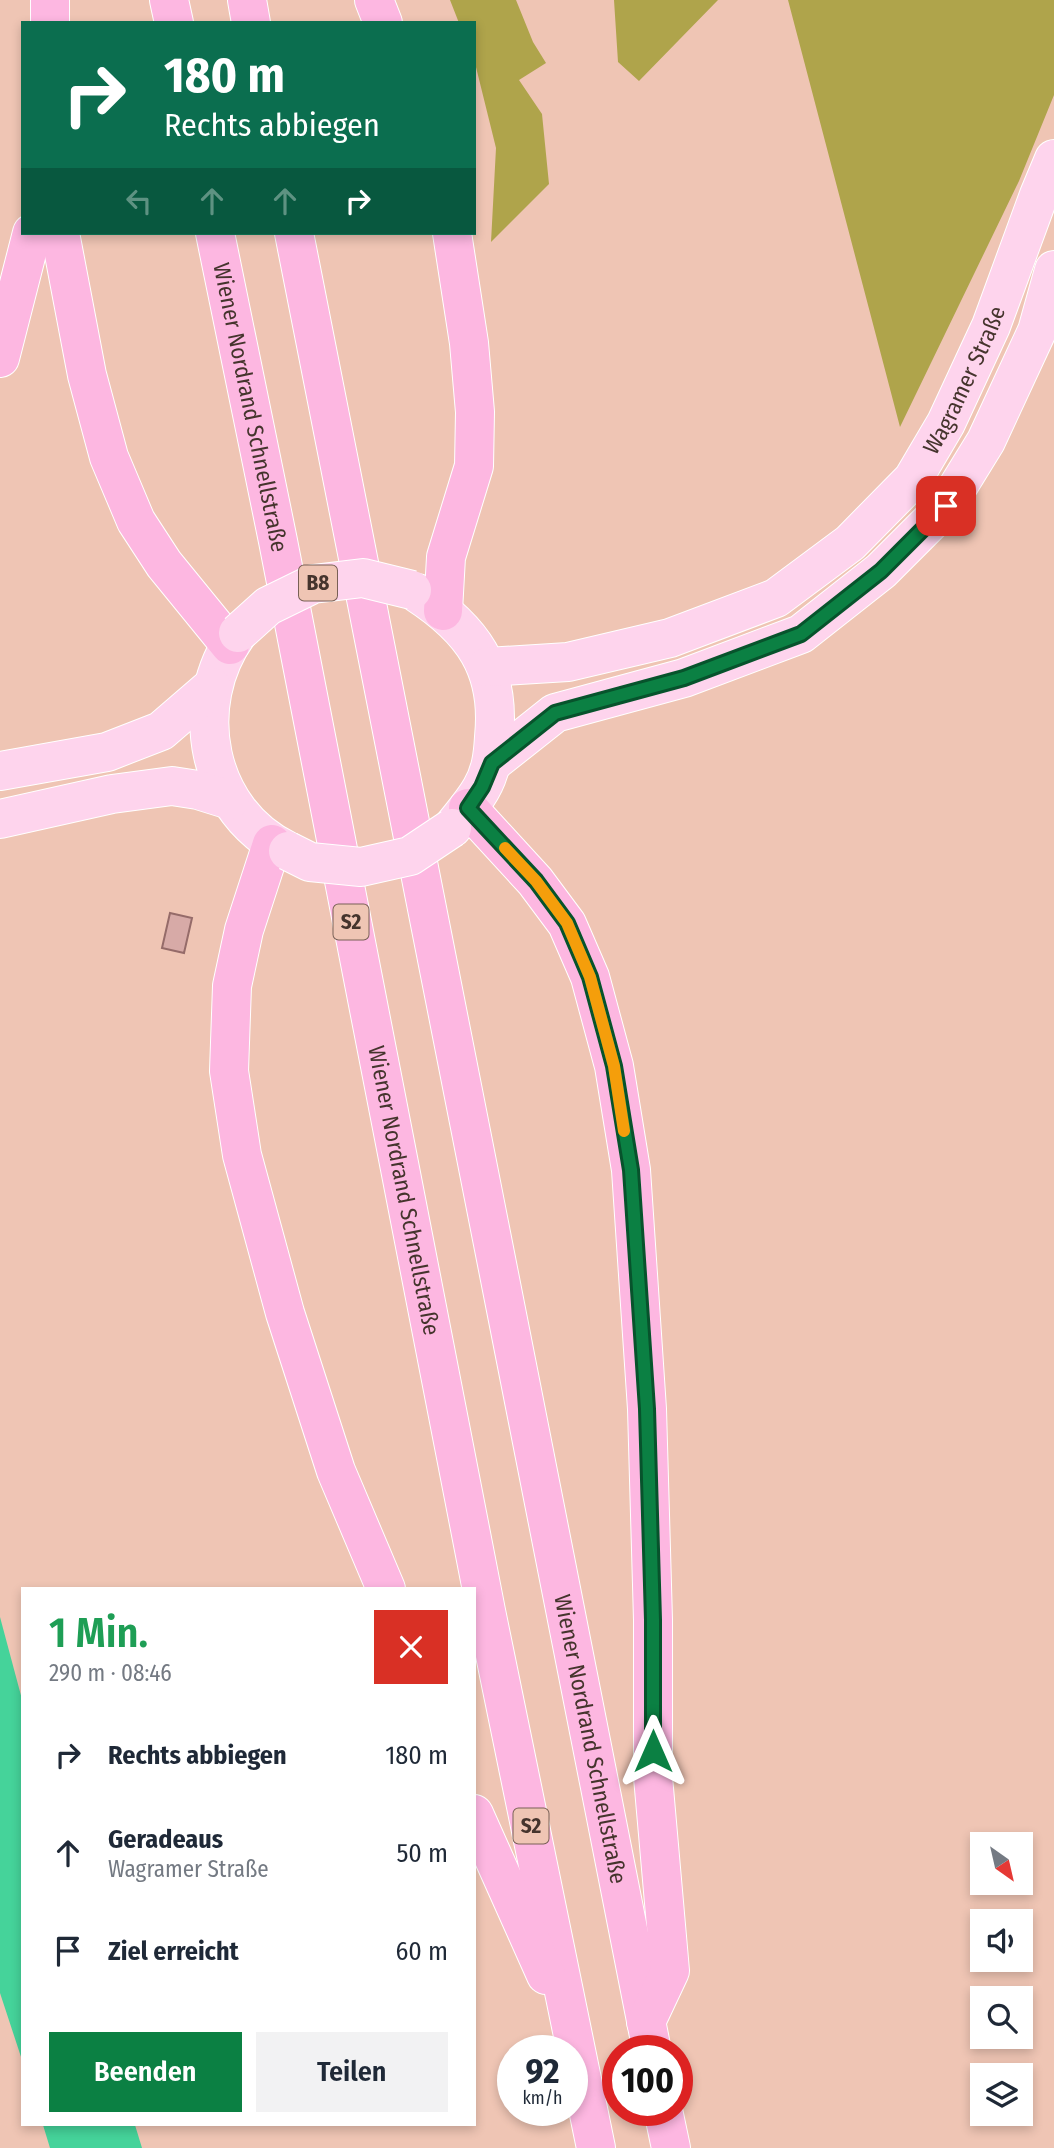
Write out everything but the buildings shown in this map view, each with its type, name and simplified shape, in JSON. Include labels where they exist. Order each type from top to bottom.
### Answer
[{"type":"highway","points":[[50,0],[50,21]]},
{"type":"highway","points":[[169,0],[174,21]]},
{"type":"highway","points":[[247,0],[251,21]]},
{"type":"highway","points":[[374,0],[382,21]]},
{"type":"highway","points":[[0,358],[31,235]]},
{"type":"highway","points":[[60,235],[87,375],[109,457],[135,521],[164,564],[234,639]]},
{"type":"highway","name":"Wiener Nordrand Schnellstraße","points":[[215,235],[278,541],[484,1597],[575,2035]]},
{"type":"highway","name":"Wiener Nordrand Schnellstraße","points":[[294,235],[649,2035]]},
{"type":"highway","points":[[443,611],[446,557],[474,466],[475,412],[469,343],[452,235]]},
{"type":"highway","points":[[460,818],[536,881],[567,923],[590,977],[614,1066],[631,1170],[647,1409],[653,1620],[653,1777],[670,1972],[649,2035]]},
{"type":"highway","points":[[280,848],[244,930],[232,986],[229,1071],[242,1155],[285,1313],[336,1471],[385,1587]]},
{"type":"highway","points":[[476,1818],[574,2035]]},
{"type":"highway","name":"Wiener Nordrand Schnellstraße","points":[[588,2105],[596,2148]]},
{"type":"highway","points":[[666,2126],[671,2148]]},
{"type":"main road","name":"Wagramer Straße","points":[[487,667],[568,662],[670,638],[776,598],[850,543],[914,480],[946,423],[991,326],[1038,195],[1054,159]]},
{"type":"main road","name":"Wagramer Straße","points":[[492,763],[555,713],[684,678],[801,634],[881,571],[946,506],[986,442],[1037,331],[1054,270]]},
{"type":"main road","name":"B8","points":[[363,578],[412,590],[443,611],[462,628],[487,667],[496,713],[492,763],[482,787],[460,818],[410,856],[360,867],[310,862],[280,848],[250,824],[230,800],[214,766],[209,738],[212,687],[234,639],[268,606],[313,584],[363,578]]},
{"type":"main road","name":"B8","points":[[0,771],[107,752],[150,735],[161,730],[212,687]]},
{"type":"main road","points":[[0,819],[112,794],[172,786],[198,790],[230,800]]},
{"type":"shaded area","points":[[450,0],[516,0],[533,42],[546,63],[519,80],[542,114],[549,184],[491,242],[496,148],[476,67],[476,21],[458,21]]},
{"type":"shaded area","points":[[614,0],[718,0],[639,81],[618,62]]},
{"type":"shaded area","points":[[788,0],[1054,0],[1054,95],[1019,181],[900,427]]},
{"type":"shaded area","points":[[0,1617],[21,1696],[21,2057],[0,1993]]},
{"type":"shaded area","points":[[43,2126],[135,2126],[142,2148],[50,2148]]},
{"type":"slow traffic","points":[[505,848],[536,881],[567,923],[590,977],[614,1066],[624,1131]]},
{"type":"route","points":[[653,1751],[653,1620],[647,1409],[631,1170],[614,1066],[590,977],[567,923],[536,881],[468,808],[482,787],[492,763],[555,713],[684,678],[801,634],[881,571],[946,506]]}]
